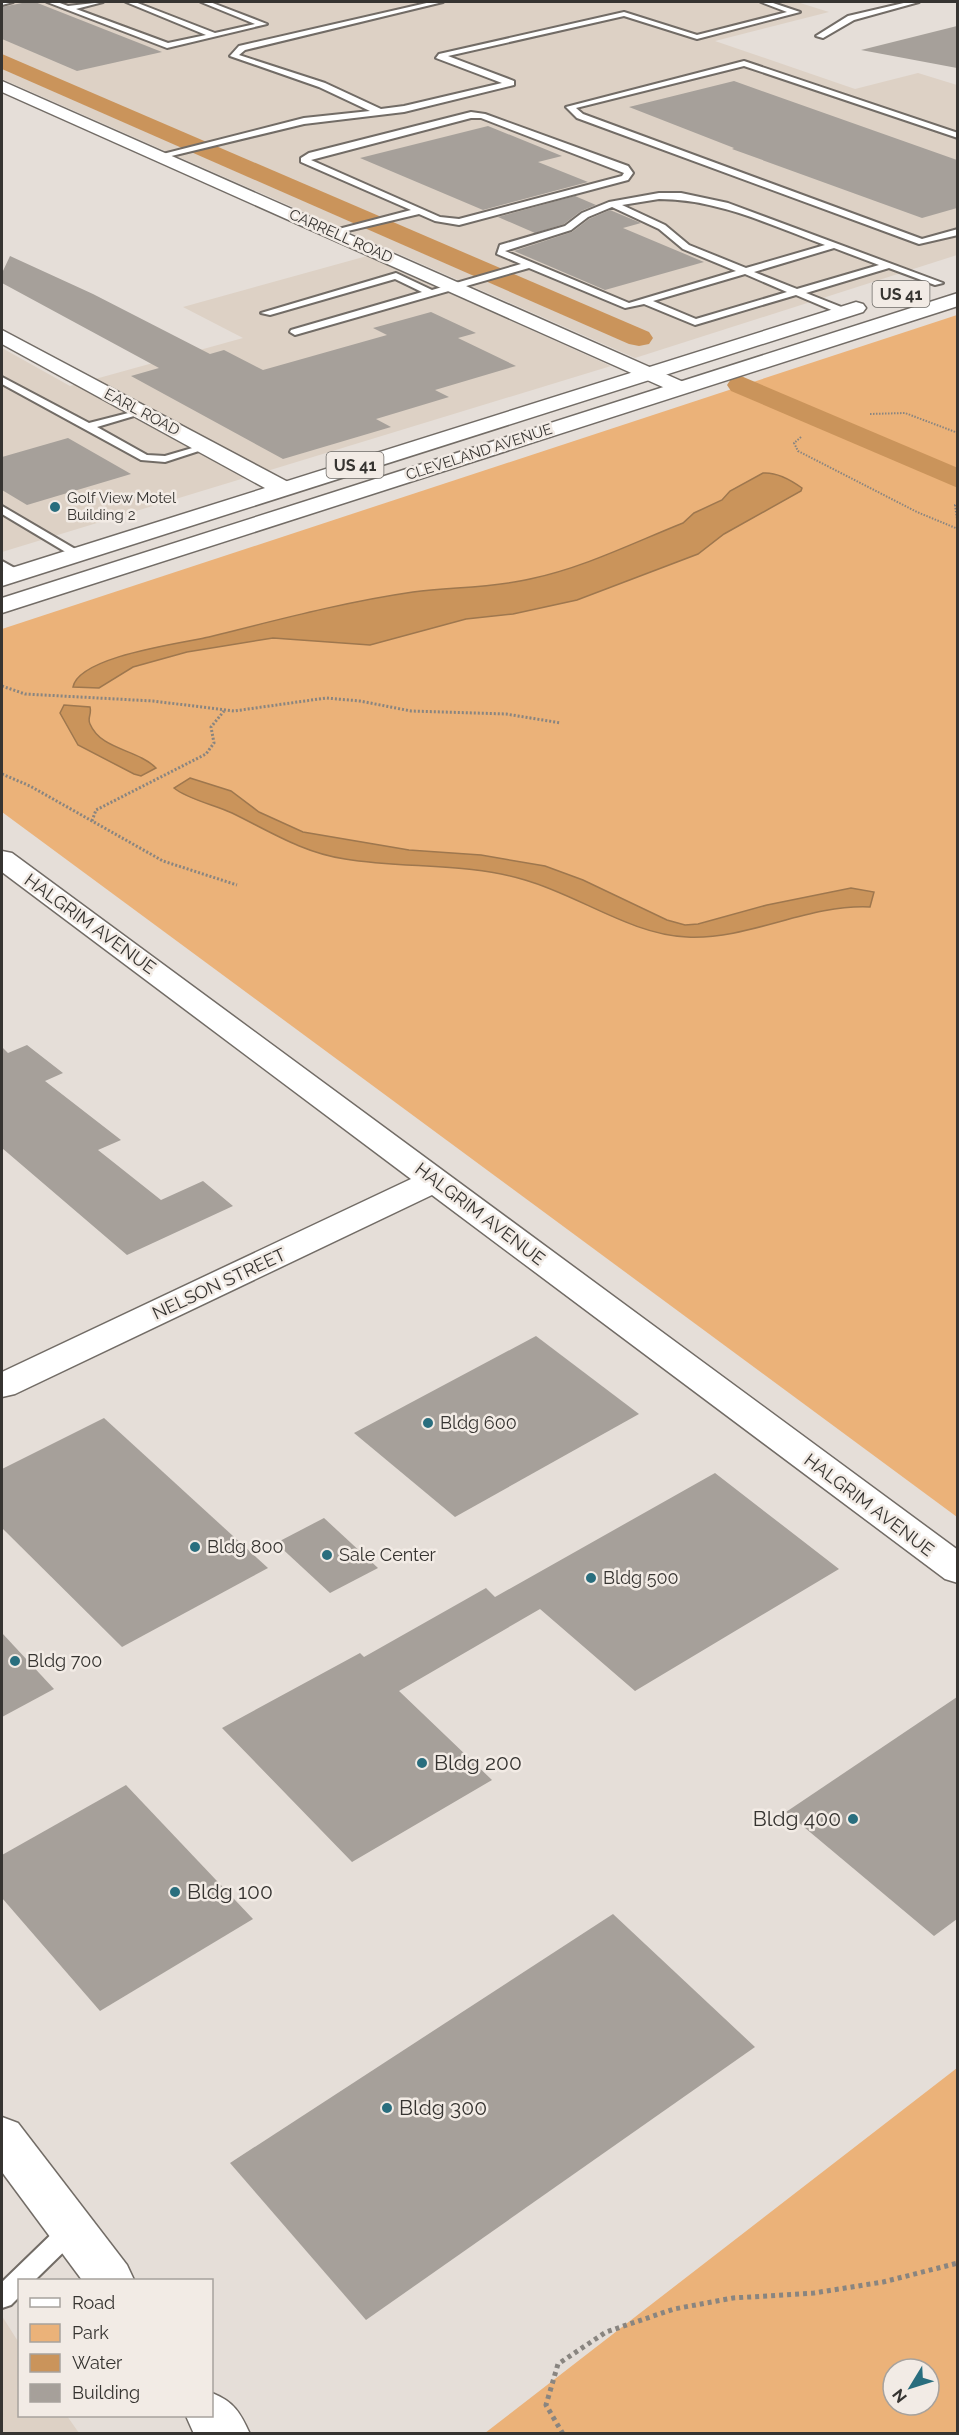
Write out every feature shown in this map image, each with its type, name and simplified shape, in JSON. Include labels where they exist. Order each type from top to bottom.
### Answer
[{"type":"street","name":"CARRELL ROAD","points":[[2,86],[159,156],[342,231],[452,286],[681,388]]},
{"type":"street","name":"US 41","points":[[907,292],[957,276]]},
{"type":"street","name":"CLEVELAND AVENUE","points":[[2,606],[957,299]]},
{"type":"street","name":"CLEVELAND AVENUE","points":[[6,572],[78,555],[282,488],[876,302]]},
{"type":"street","name":"EARL ROAD","points":[[2,336],[282,488]]},
{"type":"street","name":"HALGRIM AVENUE","points":[[2,859],[957,1570]]},
{"type":"street","name":"NELSON STREET","points":[[2,1386],[436,1180]]},
{"type":"street","points":[[2,2137],[109,2279]]},
{"type":"street","points":[[213,2417],[225,2433]]},
{"type":"lane","points":[[2,3],[9,2]]},
{"type":"lane","points":[[51,2],[166,46],[263,24],[204,2]]},
{"type":"lane","points":[[68,8],[100,2]]},
{"type":"lane","points":[[129,2],[213,35]]},
{"type":"lane","points":[[380,112],[322,86],[234,56],[242,48],[439,2]]},
{"type":"lane","points":[[159,156],[304,121],[404,109],[511,83],[439,57],[624,14],[697,37],[796,12],[764,2]]},
{"type":"lane","points":[[820,36],[851,18],[915,2]]},
{"type":"lane","points":[[957,136],[744,63],[570,107],[580,116],[922,242],[957,232]]},
{"type":"lane","points":[[342,231],[420,210],[438,219],[459,222],[625,178],[629,173],[624,168],[482,116],[471,115],[312,155],[304,160],[420,210]]},
{"type":"lane","points":[[834,245],[628,306],[500,252],[503,247],[568,228],[585,215],[612,204],[659,196],[706,199],[834,245],[938,283]]},
{"type":"lane","points":[[612,204],[656,222],[665,231],[680,238],[686,247],[845,312]]},
{"type":"lane","points":[[295,332],[529,265]]},
{"type":"lane","points":[[644,301],[695,322],[889,265]]},
{"type":"lane","points":[[266,313],[396,276],[431,292]]},
{"type":"lane","points":[[2,380],[145,458],[154,460],[206,447]]},
{"type":"lane","points":[[87,427],[140,411]]},
{"type":"lane","points":[[2,509],[78,555]]},
{"type":"lane","points":[[20,2279],[71,2229]]},
{"type":"lane","points":[[2,2297],[18,2281]]},
{"type":"path","points":[[870,414],[889,409],[907,411],[957,433]]},
{"type":"path","points":[[801,437],[794,443],[798,451],[893,498],[926,518],[957,528],[956,504]]},
{"type":"path","points":[[2,686],[25,694],[144,700],[224,710],[326,698],[360,700],[411,711],[506,714],[561,723]]},
{"type":"path","points":[[92,821],[96,810],[206,754],[214,743],[211,727],[224,710]]},
{"type":"path","points":[[2,774],[30,786],[163,861],[237,885]]},
{"type":"path","points":[[563,2433],[546,2405],[558,2364],[606,2332],[674,2309],[734,2298],[814,2293],[848,2288],[883,2282],[957,2263]]},
{"type":"shaded area","points":[[2,2],[797,2],[829,12],[715,41],[855,89],[918,73],[957,85],[957,255],[635,358],[2,79]]},
{"type":"shaded area","points":[[367,256],[611,366],[2,552],[2,348],[70,386],[243,338],[183,307]]},
{"type":"shaded area","points":[[2,2316],[18,2341],[18,2417],[68,2417],[79,2433],[2,2433]]},
{"type":"green space","points":[[957,315],[957,1517],[2,812],[2,629]]},
{"type":"green space","points":[[957,2068],[957,2433],[485,2433]]},
{"type":"water","points":[[763,473],[788,479],[802,488],[801,491],[724,534],[698,554],[577,600],[513,614],[466,619],[370,645],[273,638],[187,652],[133,667],[99,688],[73,687],[79,676],[93,667],[112,659],[156,647],[362,601],[413,592],[516,582],[550,574],[608,554],[683,523],[694,513],[722,500],[730,491]]},
{"type":"water","points":[[64,705],[90,707],[89,720],[95,733],[156,768],[141,776],[134,774],[78,745],[60,713]]},
{"type":"water","points":[[190,778],[231,791],[259,812],[303,832],[409,850],[481,855],[545,866],[583,880],[667,920],[685,925],[698,924],[767,905],[851,888],[874,892],[870,907],[824,911],[733,933],[687,937],[666,935],[626,922],[545,887],[503,874],[458,868],[368,862],[315,852],[174,788]]},
{"type":"building","points":[[35,2],[162,52],[77,71],[2,39],[2,7]]},
{"type":"building","points":[[957,26],[957,68],[861,50]]},
{"type":"building","points":[[734,81],[957,160],[957,208],[922,218],[732,149],[734,148],[629,107]]},
{"type":"building","points":[[488,126],[562,156],[538,162],[588,182],[483,210],[360,158]]},
{"type":"building","points":[[575,196],[596,205],[581,211],[564,224],[535,233],[498,217]]},
{"type":"building","points":[[610,210],[641,223],[623,228],[704,262],[605,290],[514,251],[572,232],[589,219]]},
{"type":"building","points":[[10,256],[93,294],[210,354],[224,350],[263,370],[387,335],[373,328],[431,312],[476,333],[458,338],[516,366],[435,390],[449,397],[376,419],[391,427],[283,459],[131,376],[159,368],[2,283],[2,273]]},
{"type":"building","points":[[68,438],[131,474],[27,505],[2,490],[2,457]]},
{"type":"building","points":[[27,1045],[63,1073],[45,1081],[121,1140],[98,1150],[161,1200],[203,1181],[233,1206],[127,1255],[2,1148],[2,1047],[8,1053]]},
{"type":"building","name":"Bldg 600","points":[[536,1336],[639,1414],[455,1517],[354,1433]]},
{"type":"building","name":"Bldg 800","points":[[104,1418],[268,1568],[122,1647],[2,1528],[2,1469]]},
{"type":"building","points":[[715,1473],[839,1569],[635,1691],[540,1609],[399,1691],[492,1780],[352,1862],[222,1728],[360,1653],[364,1657],[486,1588],[495,1597]]},
{"type":"building","name":"Sale Center","points":[[324,1518],[378,1568],[330,1593],[276,1543]]},
{"type":"building","name":"Bldg 700","points":[[2,1633],[54,1689],[2,1717]]},
{"type":"building","name":"Bldg 400","points":[[957,1697],[957,1919],[934,1936],[786,1812]]},
{"type":"building","name":"Bldg 100","points":[[126,1785],[253,1919],[100,2011],[2,1898],[2,1855]]},
{"type":"building","name":"Bldg 300","points":[[613,1914],[755,2047],[366,2320],[230,2163]]},
{"type":"waterway","points":[[2,61],[639,338]]},
{"type":"waterway","points":[[741,385],[958,479]]},
{"type":"place","name":"Golf View Motel Building 2","points":[[55,507]]},
{"type":"place","name":"Bldg 600","points":[[428,1423]]},
{"type":"place","name":"Bldg 800","points":[[195,1547]]},
{"type":"place","name":"Sale Center","points":[[327,1555]]},
{"type":"place","name":"Bldg 500","points":[[591,1578]]},
{"type":"place","name":"Bldg 700","points":[[15,1661]]},
{"type":"place","name":"Bldg 200","points":[[422,1763]]},
{"type":"place","name":"Bldg 400","points":[[853,1819]]},
{"type":"place","name":"Bldg 100","points":[[175,1892]]},
{"type":"place","name":"Bldg 300","points":[[387,2108]]}]
